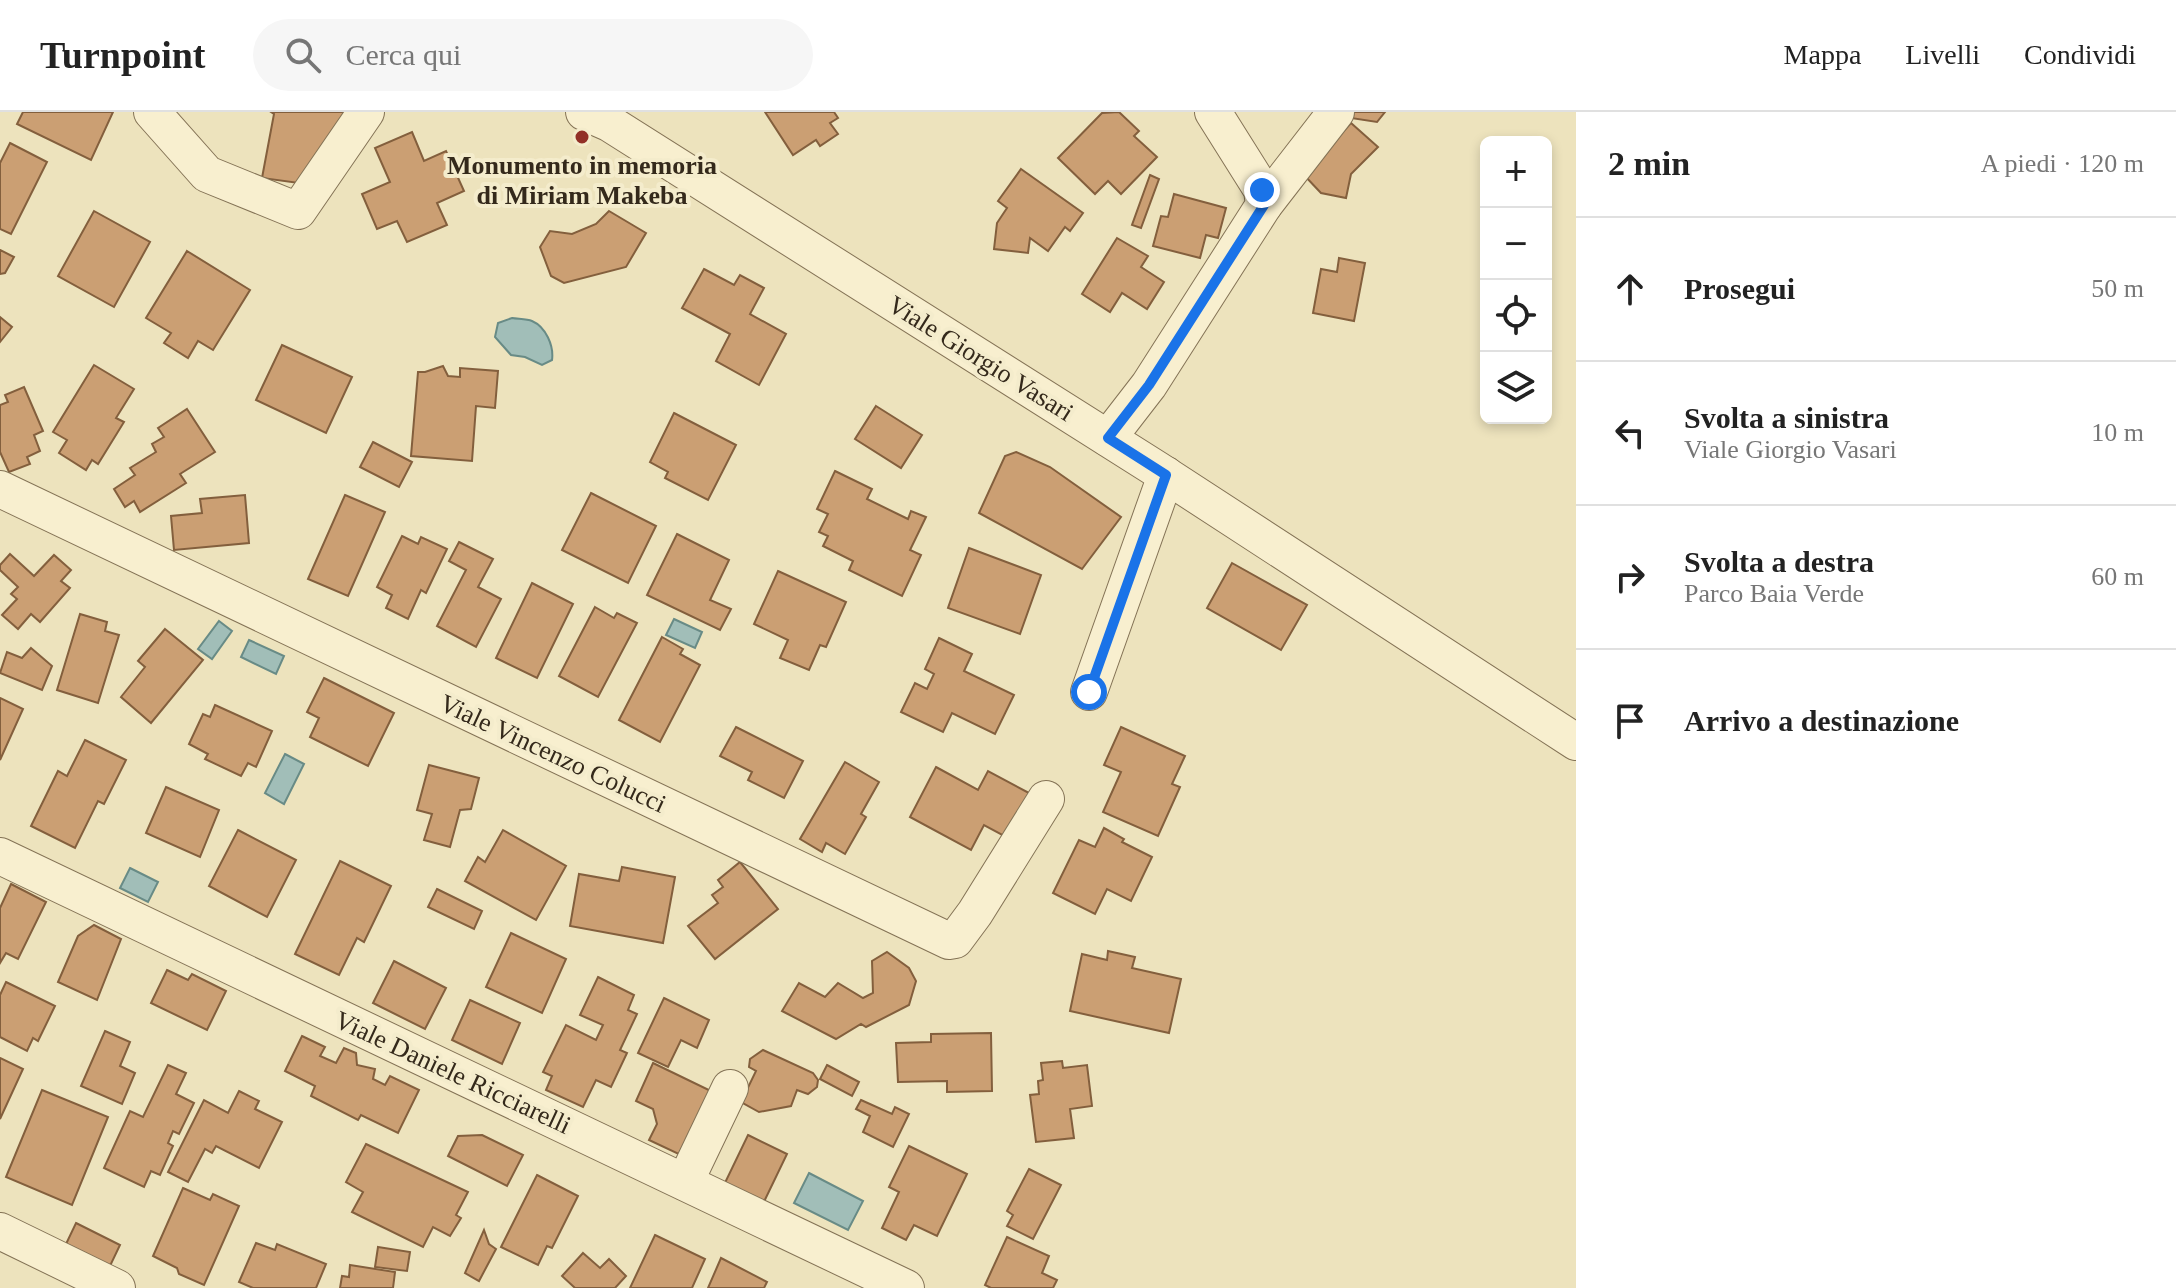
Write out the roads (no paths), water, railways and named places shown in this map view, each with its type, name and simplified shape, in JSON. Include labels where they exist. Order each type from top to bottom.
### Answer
[{"type":"street","points":[[152,112],[207,174],[298,211],[366,112]]},
{"type":"street","points":[[1213,112],[1262,190],[1264,205]]},
{"type":"street","points":[[1108,438],[1149,385],[1264,205],[1336,112]]},
{"type":"street","name":"Viale Giorgio Vasari","points":[[606,116],[1576,742]]},
{"type":"street","points":[[1089,692],[1166,475]]},
{"type":"street","name":"Viale Vincenzo Colucci","points":[[0,489],[949,941],[955,940],[975,913],[1046,799]]},
{"type":"street","name":"Viale Daniele Ricciarelli","points":[[0,856],[906,1288]]},
{"type":"street","points":[[685,1182],[730,1088]]},
{"type":"street","points":[[0,1231],[117,1288]]},
{"type":"water","points":[[512,318],[532,321],[545,332],[552,360],[542,365],[511,355],[495,337],[498,323]]},
{"type":"water","points":[[674,619],[702,632],[695,648],[666,635]]},
{"type":"water","points":[[219,621],[232,631],[212,659],[198,649]]},
{"type":"water","points":[[249,640],[284,656],[276,674],[241,657]]},
{"type":"water","points":[[285,754],[304,764],[284,804],[265,793]]},
{"type":"water","points":[[130,868],[158,882],[148,902],[120,888]]},
{"type":"water","points":[[809,1173],[863,1201],[848,1230],[794,1203]]},
{"type":"place","name":"Monumento in memoria di Miriam Makeba","points":[[582,137]]}]
